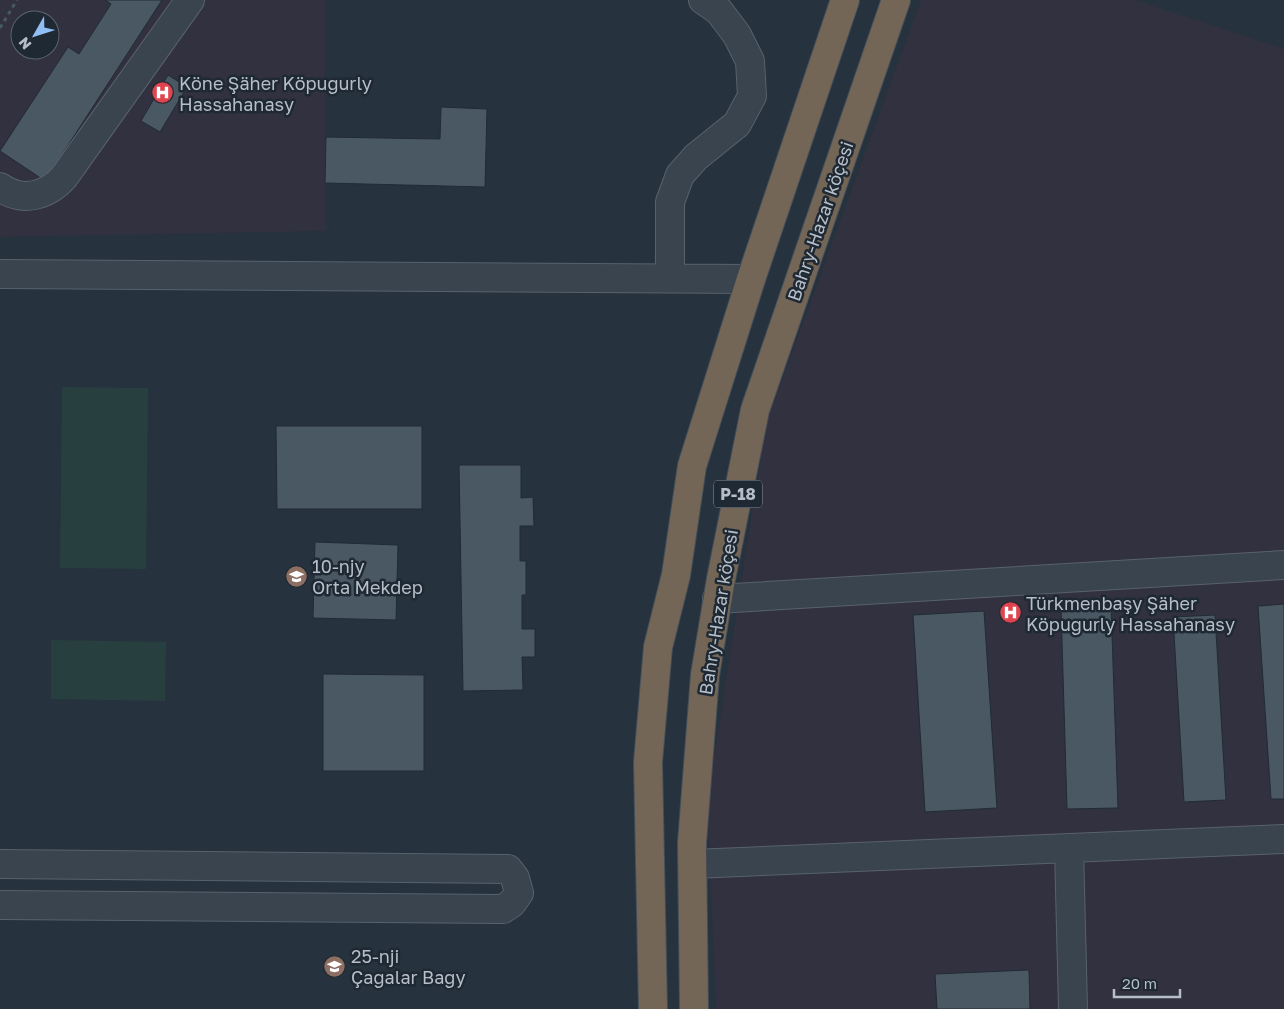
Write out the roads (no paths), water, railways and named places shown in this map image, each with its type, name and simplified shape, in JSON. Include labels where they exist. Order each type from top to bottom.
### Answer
[{"type":"highway","name":"P-18","points":[[653,1009],[648,762],[658,647],[676,575],[692,466],[751,279],[846,0]]},
{"type":"highway","name":"Bahry-Hazar köçesi","points":[[694,1009],[692,843],[705,675],[718,599],[756,410],[896,0]]},
{"type":"street","points":[[0,187],[18,196],[31,196],[44,193],[56,186],[190,0]]},
{"type":"street","points":[[670,278],[670,202],[680,175],[696,157],[737,124],[752,96],[750,61],[737,35],[719,11],[703,0]]},
{"type":"street","points":[[0,274],[751,279]]},
{"type":"street","points":[[718,599],[1284,565]]},
{"type":"street","points":[[692,864],[1284,839]]},
{"type":"street","points":[[1069,848],[1073,1009]]},
{"type":"street","points":[[0,864],[508,869],[515,878],[519,893],[512,903],[503,909],[0,905]]},
{"type":"place","name":"Köne Şäher Köpugurly Hassahanasy","points":[[163,93]]},
{"type":"place","name":"10-njy Orta Mekdep","points":[[296,576]]},
{"type":"place","name":"Türkmenbaşy Şäher Köpugurly Hassahanasy","points":[[1010,613]]},
{"type":"place","name":"25-nji Çagalar Bagy","points":[[335,966]]}]
